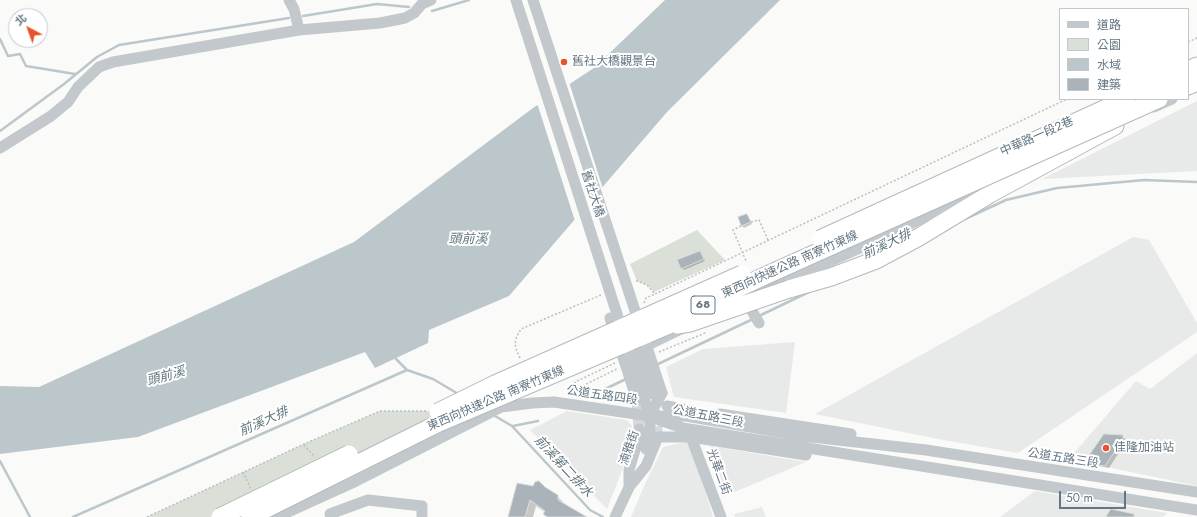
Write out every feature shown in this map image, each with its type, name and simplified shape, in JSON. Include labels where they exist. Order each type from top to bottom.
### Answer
[{"type":"highway","name":"東西向快速公路 南寮竹東線","points":[[219,517],[495,384],[919,195],[1124,100]]},
{"type":"highway","name":"東西向快速公路 南寮竹東線","points":[[250,517],[439,423],[667,326],[693,310],[758,279],[1159,102]]},
{"type":"highway","points":[[667,326],[690,323],[789,289],[831,277],[876,260],[990,194],[1120,124]]},
{"type":"street","points":[[289,0],[294,9],[299,30]]},
{"type":"street","points":[[0,148],[51,116],[68,102],[78,87],[99,67],[113,62],[299,30],[380,23],[410,15],[422,4],[431,0]]},
{"type":"street","name":"舊社大橋","points":[[516,0],[648,396]]},
{"type":"street","name":"舊社大橋","points":[[533,0],[648,396]]},
{"type":"street","name":"中華路一段2巷","points":[[638,349],[770,287],[869,244],[948,206],[965,197],[983,176],[1139,104],[1159,102]]},
{"type":"street","name":"中華路一段2巷","points":[[1120,124],[1159,102]]},
{"type":"street","points":[[1102,121],[1120,124]]},
{"type":"street","name":"中華路一段2巷","points":[[720,311],[749,306],[770,287]]},
{"type":"street","points":[[749,306],[759,323]]},
{"type":"street","name":"湳雅街","points":[[610,318],[622,361],[632,384],[648,396],[650,416]]},
{"type":"street","points":[[622,361],[638,349]]},
{"type":"street","name":"湳雅街","points":[[616,515],[644,455],[650,436],[648,379],[638,349]]},
{"type":"street","name":"公道五路四段","points":[[265,517],[282,514],[340,483],[352,483],[501,407],[554,402],[650,416]]},
{"type":"street","name":"公道五路三段","points":[[667,406],[678,409],[884,438],[926,450]]},
{"type":"street","name":"公道五路三段","points":[[650,416],[686,416],[803,436],[926,450],[1197,492]]},
{"type":"street","name":"公道五路三段","points":[[650,416],[683,428],[1197,510]]},
{"type":"street","name":"湳雅街","points":[[629,487],[629,470],[639,437],[639,429]]},
{"type":"street","name":"湳雅街","points":[[629,487],[646,466],[658,437]]},
{"type":"street","name":"公道五路三段","points":[[658,437],[692,437],[877,466],[919,466]]},
{"type":"street","name":"光華二街","points":[[692,437],[721,517]]},
{"type":"street","points":[[1087,492],[1090,476]]},
{"type":"street","points":[[331,517],[330,514],[368,500],[422,506],[422,517]]},
{"type":"path","points":[[750,222],[759,220],[768,240]]},
{"type":"path","points":[[741,226],[733,230],[742,252]]},
{"type":"path","points":[[622,361],[578,388],[574,382],[622,361]]},
{"type":"path","points":[[304,444],[319,462]]},
{"type":"path","points":[[243,472],[253,492]]},
{"type":"shaded area","points":[[1197,101],[1197,171],[1042,179]]},
{"type":"shaded area","points":[[1133,237],[1149,240],[1197,323],[1197,332],[1018,453],[938,439],[815,414]]},
{"type":"shaded area","points":[[795,342],[786,413],[674,397],[666,367],[703,349]]},
{"type":"shaded area","points":[[1197,353],[1197,486],[1069,459],[1136,381],[1150,389]]},
{"type":"shaded area","points":[[567,411],[627,420],[632,426],[623,468],[607,509],[530,430]]},
{"type":"shaded area","points":[[690,441],[713,517],[631,517],[663,447]]},
{"type":"shaded area","points":[[710,446],[806,462],[725,496]]},
{"type":"shaded area","points":[[1035,491],[1168,513],[1163,517],[1000,517]]},
{"type":"shaded area","points":[[762,507],[766,517],[735,517],[734,514]]},
{"type":"green space","points":[[697,230],[725,260],[654,292],[647,285],[637,281],[630,264]]},
{"type":"green space","points":[[380,411],[447,411],[224,517],[147,517],[304,444]]},
{"type":"water","name":"頭前溪","points":[[665,0],[780,0],[667,112],[509,296],[429,330],[428,343],[375,368],[365,352],[138,437],[0,454],[0,386],[39,387],[354,242],[533,108],[594,68]]},
{"type":"pier","points":[[569,82],[603,189],[575,221],[537,103]]},
{"type":"building","points":[[747,214],[751,222],[741,226],[738,217]]},
{"type":"building","points":[[700,251],[704,259],[681,269],[677,260]]},
{"type":"building","name":"佳隆加油站","points":[[1104,434],[1123,435],[1123,439],[1105,466],[1088,463],[1088,457]]},
{"type":"building","points":[[539,481],[545,487],[558,495],[558,500],[587,517],[547,517],[543,514],[545,511],[530,500],[525,517],[508,517],[517,483],[533,486],[535,482]]},
{"type":"building","points":[[1111,509],[1134,514],[1134,517],[1106,517]]},
{"type":"waterway","points":[[432,11],[469,0]]},
{"type":"waterway","points":[[303,16],[377,4],[409,7]]},
{"type":"waterway","points":[[0,131],[64,84],[97,57],[119,45],[289,18]]},
{"type":"waterway","points":[[0,39],[8,56],[20,54],[26,66],[75,74]]},
{"type":"waterway","name":"前溪大排","points":[[965,219],[1006,200],[1057,188],[1144,180],[1197,182]]},
{"type":"waterway","name":"前溪大排","points":[[759,316],[811,291]]},
{"type":"waterway","name":"前溪大排","points":[[656,365],[753,319]]},
{"type":"waterway","points":[[393,356],[407,370]]},
{"type":"waterway","name":"前溪大排","points":[[73,517],[407,370],[433,379],[460,395]]},
{"type":"waterway","name":"前溪大排","points":[[603,390],[626,379]]},
{"type":"waterway","name":"前溪第二排水","points":[[495,416],[512,426],[590,510],[603,517]]},
{"type":"waterway","name":"前溪大排","points":[[513,426],[538,421]]},
{"type":"waterway","name":"前溪大排","points":[[0,461],[30,517]]},
{"type":"tunnel","points":[[637,400],[639,429]]},
{"type":"tunnel","points":[[654,410],[658,437]]},
{"type":"place","name":"舊社大橋觀景台","points":[[564,62]]},
{"type":"place","name":"佳隆加油站","points":[[1106,448]]}]
